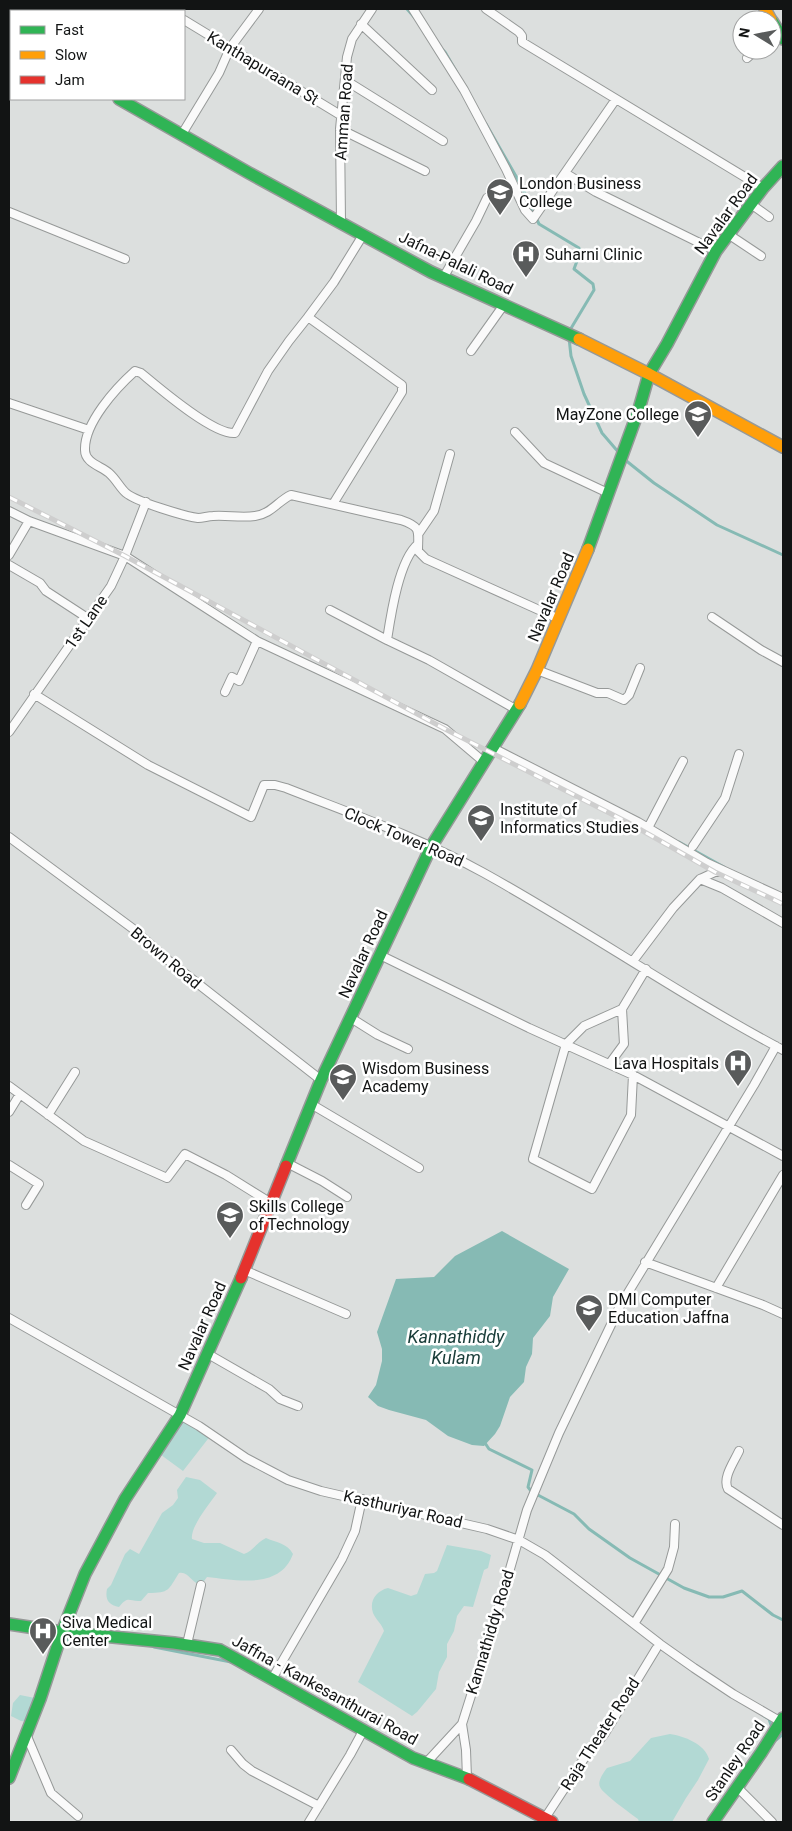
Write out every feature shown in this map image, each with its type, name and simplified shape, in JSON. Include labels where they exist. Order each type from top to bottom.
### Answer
[{"type":"street","points":[[182,134],[219,73],[230,48],[259,9]]},
{"type":"street","name":"Amman Road","points":[[341,222],[340,129],[348,57],[352,39],[372,9]]},
{"type":"street","points":[[413,9],[464,90],[506,169],[525,210],[533,219],[616,99]]},
{"type":"street","points":[[486,9],[519,32],[522,36],[522,42],[763,188]]},
{"type":"street","name":"Kanthapuraana St","points":[[185,21],[342,116]]},
{"type":"street","points":[[361,24],[432,90]]},
{"type":"street","points":[[345,80],[443,141]]},
{"type":"street","name":"Jafna-Palali Road","points":[[121,100],[443,278],[568,334],[649,374],[783,447]]},
{"type":"street","points":[[340,129],[426,171]]},
{"type":"street","name":"Navalar Road","points":[[9,1778],[85,1574],[125,1499],[180,1415],[244,1270],[266,1200],[287,1163],[321,1080],[431,847],[517,710],[537,670],[586,556],[639,409],[649,374],[716,251],[763,188],[783,166]]},
{"type":"street","points":[[565,173],[596,192],[716,251]]},
{"type":"street","points":[[443,278],[487,198]]},
{"type":"street","points":[[751,204],[769,217]]},
{"type":"street","points":[[9,212],[125,259]]},
{"type":"street","points":[[728,234],[761,256]]},
{"type":"street","points":[[363,235],[334,282],[268,371],[235,433],[226,432],[201,418],[138,371],[122,383],[100,411],[89,430],[85,451],[88,459],[119,482],[127,494],[185,515],[200,518],[212,516],[257,516],[272,510],[291,496],[401,520],[412,524],[419,533]]},
{"type":"street","points":[[471,350],[503,306]]},
{"type":"street","points":[[308,317],[402,385],[398,400],[333,504]]},
{"type":"street","points":[[9,403],[89,430]]},
{"type":"street","points":[[515,432],[544,463],[608,493]]},
{"type":"street","points":[[450,454],[434,511],[419,533],[418,551],[426,559],[559,619]]},
{"type":"street","name":"1st Lane","points":[[9,732],[111,586],[146,502]]},
{"type":"street","points":[[9,511],[29,521],[125,556],[257,641],[445,729],[484,762]]},
{"type":"street","points":[[9,555],[29,521]]},
{"type":"street","points":[[387,640],[402,572],[412,548],[418,544]]},
{"type":"street","points":[[9,565],[40,583],[46,591],[89,619]]},
{"type":"street","points":[[330,610],[429,660],[517,710]]},
{"type":"street","points":[[712,616],[761,650],[783,662]]},
{"type":"street","points":[[225,692],[232,676],[239,681],[257,641]]},
{"type":"street","points":[[537,670],[598,693],[608,693],[624,700],[629,695],[640,668]]},
{"type":"street","name":"Clock Tower Road","points":[[34,694],[148,765],[251,817],[264,785],[275,785],[431,847],[484,873],[526,897],[780,1048]]},
{"type":"street","points":[[492,748],[648,828],[707,863],[783,898]]},
{"type":"street","points":[[693,846],[725,798],[739,754]]},
{"type":"street","points":[[648,828],[683,761]]},
{"type":"street","name":"Brown Road","points":[[9,837],[132,928],[169,961],[321,1080]]},
{"type":"street","points":[[633,961],[673,908],[700,879],[715,872],[727,872]]},
{"type":"street","points":[[700,879],[722,888],[783,923]]},
{"type":"street","points":[[380,955],[529,1028],[633,1074],[783,1156]]},
{"type":"street","points":[[610,1063],[624,1044],[622,1009],[646,969]]},
{"type":"street","points":[[622,1009],[584,1026],[566,1044],[533,1160],[592,1189],[631,1115],[633,1074]]},
{"type":"street","points":[[351,1018],[378,1036],[408,1050]]},
{"type":"street","name":"Kannathiddy Road","points":[[462,1724],[534,1490],[597,1350],[646,1262],[754,1085],[780,1048]]},
{"type":"street","points":[[48,1115],[75,1072]]},
{"type":"street","points":[[9,1086],[84,1142],[167,1178],[185,1154],[226,1175],[266,1200]]},
{"type":"street","points":[[9,1112],[20,1094]]},
{"type":"street","points":[[311,1104],[419,1168]]},
{"type":"street","points":[[287,1163],[322,1181],[347,1197]]},
{"type":"street","points":[[9,1165],[40,1184],[26,1205]]},
{"type":"street","points":[[716,1288],[783,1175]]},
{"type":"street","points":[[646,1262],[764,1305],[783,1314]]},
{"type":"street","points":[[244,1270],[346,1314]]},
{"type":"street","name":"Kasthuriyar Road","points":[[9,1318],[180,1415],[246,1458],[288,1480],[320,1491],[362,1499],[487,1529],[519,1540],[545,1555],[694,1668],[733,1694],[783,1721]]},
{"type":"street","points":[[208,1354],[269,1389],[280,1398],[298,1406]]},
{"type":"street","points":[[739,1451],[725,1484],[728,1489],[783,1525]]},
{"type":"street","points":[[272,1679],[342,1559],[355,1531],[362,1499]]},
{"type":"street","points":[[634,1624],[668,1569],[674,1547],[675,1524]]},
{"type":"street","points":[[187,1644],[201,1585]]},
{"type":"street","name":"Jaffna - Kankesanthurai Road","points":[[9,1624],[62,1632],[187,1644],[220,1650],[361,1733],[426,1763],[467,1778],[549,1820]]},
{"type":"street","name":"Raja Theater Road","points":[[549,1820],[584,1760],[604,1733],[656,1649]]},
{"type":"street","name":"Stanley Road","points":[[713,1822],[783,1721]]},
{"type":"street","points":[[426,1763],[462,1724]]},
{"type":"street","points":[[462,1724],[466,1750],[467,1778]]},
{"type":"street","points":[[309,1822],[350,1755],[361,1733]]},
{"type":"street","points":[[26,1734],[51,1793],[78,1816]]},
{"type":"street","points":[[231,1750],[243,1764],[252,1770],[318,1806]]},
{"type":"street","points":[[737,1787],[772,1822]]},
{"type":"shaded area","points":[[180,1415],[211,1435],[183,1471],[157,1452]]},
{"type":"shaded area","points":[[186,1477],[200,1480],[217,1493],[197,1522],[192,1539],[204,1543],[220,1543],[244,1554],[266,1538],[285,1545],[291,1550],[293,1554],[287,1565],[278,1573],[268,1578],[244,1581],[207,1577],[201,1585],[188,1575],[179,1573],[165,1591],[148,1593],[141,1601],[127,1600],[119,1607],[112,1605],[106,1596],[107,1589],[111,1585],[125,1554],[130,1549],[139,1554],[162,1513],[173,1505],[178,1498],[177,1490]]},
{"type":"shaded area","points":[[447,1545],[481,1551],[491,1555],[488,1568],[484,1570],[473,1607],[464,1606],[457,1616],[454,1631],[447,1644],[447,1657],[439,1672],[436,1689],[412,1716],[358,1682],[384,1631],[373,1613],[372,1604],[374,1597],[380,1591],[388,1588],[411,1596],[417,1594],[425,1574],[437,1571]]},
{"type":"shaded area","points":[[20,1695],[40,1699],[31,1722],[21,1721],[11,1716],[13,1703]]},
{"type":"shaded area","points":[[670,1734],[699,1745],[709,1759],[672,1822],[639,1822],[638,1819],[602,1790],[599,1785],[600,1779],[607,1768],[630,1761],[651,1738]]},
{"type":"water","name":"Kannathiddy Kulam","points":[[502,1231],[569,1269],[553,1297],[550,1316],[533,1338],[532,1354],[526,1367],[524,1382],[510,1397],[500,1426],[484,1446],[472,1445],[448,1436],[426,1420],[378,1406],[368,1397],[376,1385],[382,1361],[382,1349],[377,1332],[396,1279],[434,1277],[455,1256]]},
{"type":"waterway","points":[[407,9],[415,18]]},
{"type":"waterway","points":[[440,47],[456,71]]},
{"type":"waterway","points":[[486,124],[521,185],[539,224],[579,248],[580,253],[574,269],[593,284],[594,290],[570,330]]},
{"type":"waterway","points":[[569,338],[571,356],[584,394],[602,433],[620,454]]},
{"type":"waterway","points":[[624,459],[654,483],[717,525],[783,555]]},
{"type":"waterway","points":[[679,842],[724,867]]},
{"type":"waterway","points":[[485,1443],[489,1449],[532,1470],[528,1487],[531,1491]]},
{"type":"waterway","points":[[536,1494],[574,1514],[589,1529],[630,1558],[684,1588],[709,1597],[723,1597],[742,1591],[773,1615],[783,1620]]},
{"type":"waterway","points":[[68,1640],[103,1642]]},
{"type":"waterway","points":[[154,1647],[231,1662]]},
{"type":"waterway","points":[[764,1716],[769,1719],[772,1728]]},
{"type":"waterway","points":[[776,1740],[783,1734]]},
{"type":"railway","points":[[9,497],[125,556],[445,729],[627,822],[715,872],[783,904]]},
{"type":"traffic: fast","points":[[121,100],[249,173],[431,272],[579,339]]},
{"type":"traffic: fast","points":[[588,549],[639,409],[649,374],[716,251],[763,188],[783,166]]},
{"type":"traffic: fast","points":[[286,1166],[321,1080],[431,847],[520,704]]},
{"type":"traffic: fast","points":[[9,1778],[85,1574],[125,1499],[180,1415],[241,1278]]},
{"type":"traffic: fast","points":[[9,1624],[220,1650],[413,1758],[469,1779]]},
{"type":"traffic: fast","points":[[713,1822],[783,1718]]},
{"type":"traffic: slow","points":[[579,339],[649,374],[783,447]]},
{"type":"traffic: slow","points":[[520,704],[537,670],[588,549]]},
{"type":"traffic: jam","points":[[241,1278],[286,1166]]},
{"type":"traffic: jam","points":[[469,1779],[552,1822]]},
{"type":"place","name":"London Business College","points":[[500,216]]},
{"type":"place","name":"Suharni Clinic","points":[[526,278]]},
{"type":"place","name":"MayZone College","points":[[698,438]]},
{"type":"place","name":"Institute of Informatics Studies","points":[[481,842]]},
{"type":"place","name":"Lava Hospitals","points":[[738,1087]]},
{"type":"place","name":"Wisdom Business Academy","points":[[343,1101]]},
{"type":"place","name":"Skills College of Technology","points":[[230,1239]]},
{"type":"place","name":"DMI Computer Education Jaffna","points":[[589,1332]]},
{"type":"place","name":"Siva Medical Center","points":[[43,1655]]}]
